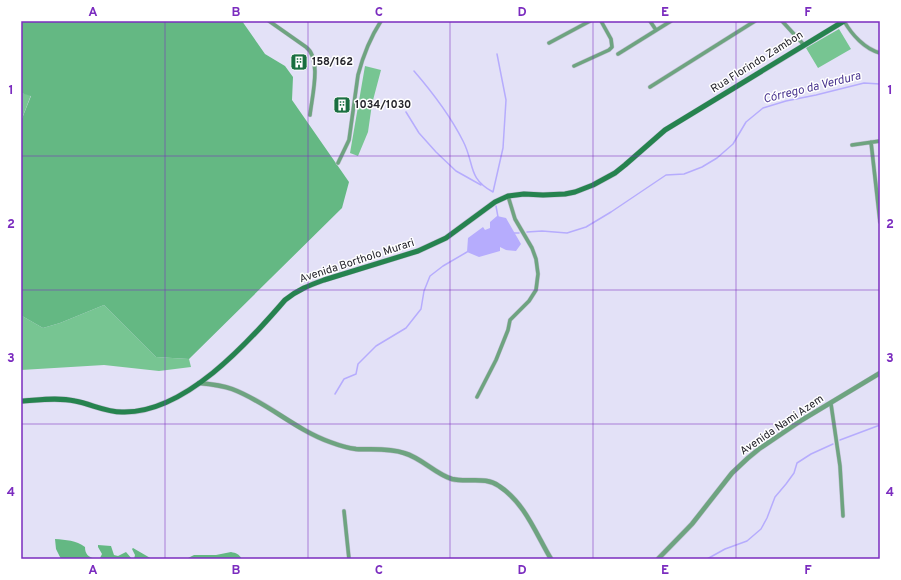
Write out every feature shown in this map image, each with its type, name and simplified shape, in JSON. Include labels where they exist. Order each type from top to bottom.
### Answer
[{"type":"main road","name":"Rua Florindo Zambon","points":[[680,121],[841,22]]},
{"type":"main road","name":"Avenida Bortholo Murari","points":[[21,400],[75,400],[114,412],[146,410],[161,404],[199,383],[237,353],[292,294],[309,285],[418,251],[446,238],[495,202],[508,196],[524,194],[565,194],[593,185],[615,173],[656,137],[680,121]]},
{"type":"street","points":[[269,21],[311,50],[315,71],[310,115]]},
{"type":"street","points":[[338,163],[350,140],[358,75],[369,43],[381,21]]},
{"type":"street","points":[[549,43],[590,21]]},
{"type":"street","points":[[574,66],[609,50],[612,47],[611,39],[600,21]]},
{"type":"street","points":[[650,21],[656,30]]},
{"type":"street","points":[[618,54],[671,21]]},
{"type":"street","points":[[650,87],[756,21]]},
{"type":"street","points":[[782,21],[804,45]]},
{"type":"street","points":[[841,22],[848,27],[861,42],[872,50],[879,52]]},
{"type":"street","points":[[852,145],[880,141]]},
{"type":"street","points":[[871,142],[880,222]]},
{"type":"street","points":[[477,397],[496,360],[508,330],[510,320],[529,301],[536,290],[538,274],[536,259],[532,248],[515,219],[508,196]]},
{"type":"street","name":"Avenida Nami Azem","points":[[658,559],[703,511],[719,489],[740,465],[759,449],[880,373]]},
{"type":"street","points":[[199,383],[220,385],[251,397],[304,430],[330,442],[355,449],[405,453],[446,477],[462,481],[482,480],[492,482],[508,494],[533,524],[551,559]]},
{"type":"street","points":[[831,404],[840,466],[843,516]]},
{"type":"street","points":[[344,511],[349,559]]},
{"type":"green space","points":[[21,21],[242,21],[265,54],[285,66],[293,77],[292,100],[349,182],[342,208],[189,359],[156,357],[104,305],[60,323],[43,328],[22,316],[21,121],[31,96],[21,93]]},
{"type":"green space","points":[[839,29],[851,49],[818,68],[806,48]]},
{"type":"green space","points":[[365,66],[381,70],[372,104],[368,132],[358,156],[350,153]]},
{"type":"green space","points":[[21,93],[31,95],[21,121]]},
{"type":"green space","points":[[104,305],[156,357],[189,359],[191,367],[159,371],[104,365],[21,370],[21,306],[22,316],[43,328],[60,323]]},
{"type":"green space","points":[[55,539],[78,543],[85,547],[88,555],[96,559],[61,559],[56,549]]},
{"type":"green space","points":[[98,545],[111,546],[114,555],[118,556],[126,552],[132,559],[99,559],[102,554]]},
{"type":"green space","points":[[133,548],[152,559],[134,559],[135,555],[132,549]]},
{"type":"green space","points":[[231,552],[237,554],[242,559],[186,559],[194,555],[216,555]]},
{"type":"shaded area","points":[[497,216],[506,218],[521,244],[516,251],[506,250],[500,247],[500,251],[479,257],[467,252],[468,238],[483,227],[485,230],[490,228],[490,222]]},
{"type":"waterway","points":[[414,71],[441,104],[453,122],[467,149],[475,176],[485,187],[493,192],[503,148],[506,100],[497,54]]},
{"type":"waterway","name":"Córrego da Verdura","points":[[527,232],[542,231],[567,233],[586,227],[666,175],[684,174],[702,167],[717,158],[733,144],[746,122],[763,108],[786,101],[864,83],[880,84]]},
{"type":"waterway","points":[[406,112],[419,133],[436,152],[456,171],[481,185]]},
{"type":"waterway","points":[[496,206],[498,217]]},
{"type":"waterway","name":"Córrego da Verdura","points":[[513,233],[519,233]]},
{"type":"waterway","points":[[335,394],[344,379],[356,374],[358,364],[376,346],[406,328],[421,309],[424,291],[430,276],[443,266],[467,252]]},
{"type":"waterway","points":[[840,440],[880,425]]},
{"type":"waterway","points":[[707,559],[725,549],[747,541],[761,529],[775,497],[794,473],[797,463],[811,454],[833,444]]},
{"type":"place","name":"158/162","points":[[299,62]]},
{"type":"place","name":"1034/1030","points":[[342,105]]}]
